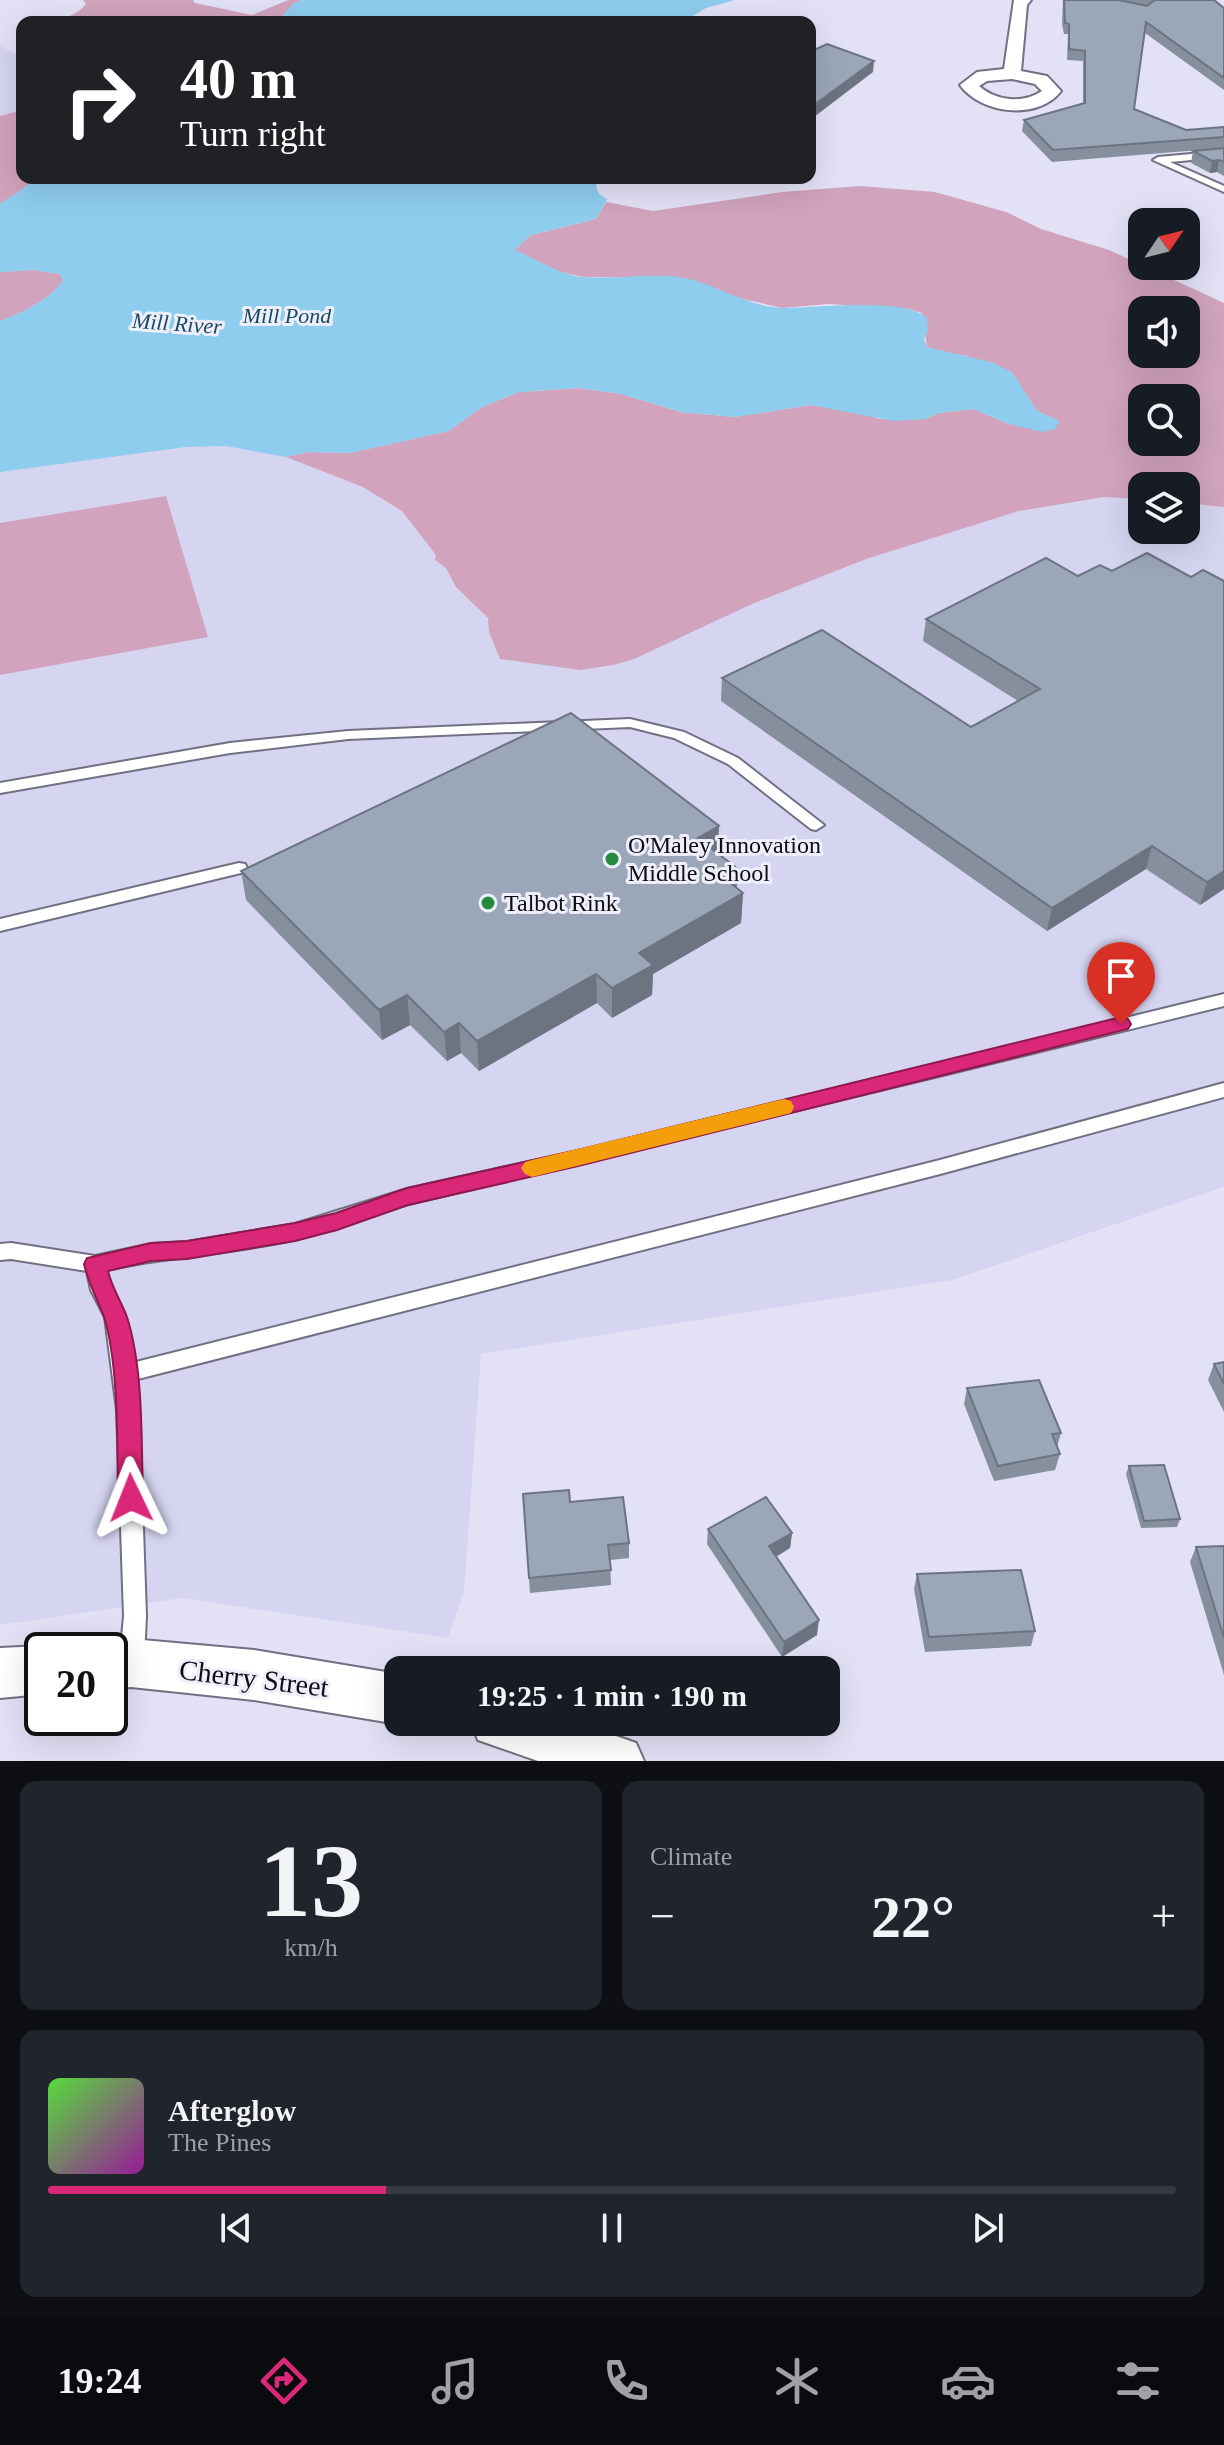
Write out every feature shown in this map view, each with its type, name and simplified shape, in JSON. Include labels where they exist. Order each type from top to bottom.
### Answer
[{"type":"street","points":[[1012,74],[1019,4],[1023,0]]},
{"type":"street","name":"Cherry Street","points":[[128,1665],[254,1675],[384,1697]]},
{"type":"street","points":[[0,1673],[24,1671]]},
{"type":"street","points":[[540,1736],[618,1761]]},
{"type":"lane","points":[[1224,154],[1158,160],[1224,189]]},
{"type":"lane","points":[[0,788],[230,748],[348,735],[630,723],[679,735],[733,761],[816,825]]},
{"type":"lane","points":[[0,925],[239,868]]},
{"type":"lane","points":[[0,1252],[95,1264],[151,1252],[200,1248],[295,1232],[407,1197],[1224,1000]]},
{"type":"lane","points":[[124,1374],[940,1167],[1224,1090]]},
{"type":"lane","points":[[95,1264],[101,1290],[115,1316],[124,1374],[135,1616],[128,1640]]},
{"type":"shaded area","points":[[83,0],[193,0],[195,3],[252,15],[288,0],[303,0],[294,3],[283,16],[68,16],[86,4]]},
{"type":"shaded area","name":"O'Maley Innovation Middle School","points":[[0,46],[16,54],[16,184],[340,184],[595,459],[1128,448],[1128,456],[1200,456],[1200,446],[1224,446],[1224,1187],[952,1280],[481,1354],[464,1592],[448,1638],[182,1598],[0,1625]]},
{"type":"shaded area","points":[[16,112],[16,184],[30,184],[0,204],[0,116]]},
{"type":"shaded area","points":[[860,186],[935,192],[1006,212],[1041,229],[1109,250],[1128,259],[1128,280],[1174,280],[1224,303],[1224,507],[1200,504],[1200,472],[1128,472],[1128,498],[1104,497],[1019,511],[866,559],[752,604],[634,659],[580,670],[500,659],[489,632],[488,618],[456,587],[446,568],[435,560],[436,555],[402,511],[363,487],[286,457],[309,452],[350,453],[449,431],[482,407],[519,392],[579,388],[621,394],[681,412],[734,417],[811,405],[853,411],[880,419],[926,419],[938,413],[973,409],[1009,424],[1059,421],[1037,411],[1012,375],[967,356],[938,352],[927,347],[922,313],[909,309],[828,304],[782,308],[739,298],[681,278],[584,277],[560,272],[514,250],[531,235],[596,219],[606,202],[653,211],[782,192]]},
{"type":"shaded area","points":[[33,270],[60,274],[63,280],[43,300],[0,321],[0,272]]},
{"type":"shaded area","points":[[166,496],[208,637],[0,675],[0,523]]},
{"type":"water","points":[[303,0],[735,0],[706,8],[693,16],[284,16],[294,3]]},
{"type":"water","name":"Mill Pond","points":[[30,184],[597,184],[599,194],[607,199],[596,219],[531,235],[515,250],[573,275],[595,278],[685,278],[771,307],[880,306],[916,312],[927,318],[928,330],[924,339],[927,347],[991,362],[1012,372],[1037,411],[1060,421],[1055,429],[1042,432],[1009,424],[973,409],[938,413],[926,419],[894,421],[811,405],[735,417],[681,412],[621,394],[579,388],[519,392],[482,407],[449,431],[350,453],[309,452],[286,457],[226,446],[186,447],[0,472],[0,321],[43,300],[63,280],[60,274],[33,270],[0,272],[0,204]]},
{"type":"building","points":[[1064,0],[1119,0],[1147,6],[1155,0],[1214,0],[1224,8],[1224,78],[1146,22],[1134,109],[1186,130],[1224,127],[1224,137],[1053,150],[1024,120],[1085,103],[1085,51],[1069,49],[1069,24],[1065,23]]},
{"type":"building","points":[[827,44],[874,61],[816,104],[816,49]]},
{"type":"building","points":[[1224,148],[1224,162],[1212,161],[1193,151]]},
{"type":"building","points":[[1147,553],[1191,577],[1203,570],[1224,581],[1224,871],[1207,882],[1152,846],[1052,908],[722,678],[822,630],[971,727],[1040,689],[926,619],[1046,558],[1078,576],[1100,565],[1112,571]]},
{"type":"building","name":"Talbot Rink","points":[[571,713],[719,826],[698,838],[738,869],[723,877],[743,893],[639,953],[653,965],[612,988],[596,974],[477,1041],[459,1023],[444,1032],[407,995],[379,1010],[241,871]]},
{"type":"building","points":[[1224,1362],[1224,1384],[1214,1364]]},
{"type":"building","points":[[1039,1380],[1061,1433],[1052,1434],[1060,1454],[998,1466],[967,1388]]},
{"type":"building","points":[[1164,1465],[1180,1519],[1144,1521],[1129,1466]]},
{"type":"building","points":[[569,1490],[570,1502],[623,1497],[629,1543],[608,1545],[611,1570],[529,1578],[523,1494]]},
{"type":"building","points":[[766,1497],[792,1533],[769,1546],[819,1620],[784,1642],[708,1529]]},
{"type":"building","points":[[1224,1546],[1224,1638],[1196,1547]]},
{"type":"building","points":[[1021,1570],[1035,1631],[929,1637],[917,1574]]},
{"type":"slow traffic","points":[[532,1168],[784,1107]]},
{"type":"place","name":"O'Maley Innovation Middle School","points":[[612,859]]},
{"type":"place","name":"Talbot Rink","points":[[488,903]]},
{"type":"route","points":[[131,1498],[128,1410],[122,1354],[115,1316],[101,1290],[95,1264],[151,1252],[187,1250],[295,1232],[407,1197],[1121,1024]]},
{"type":"water label","name":"Mill River","points":[[177,323]]}]
